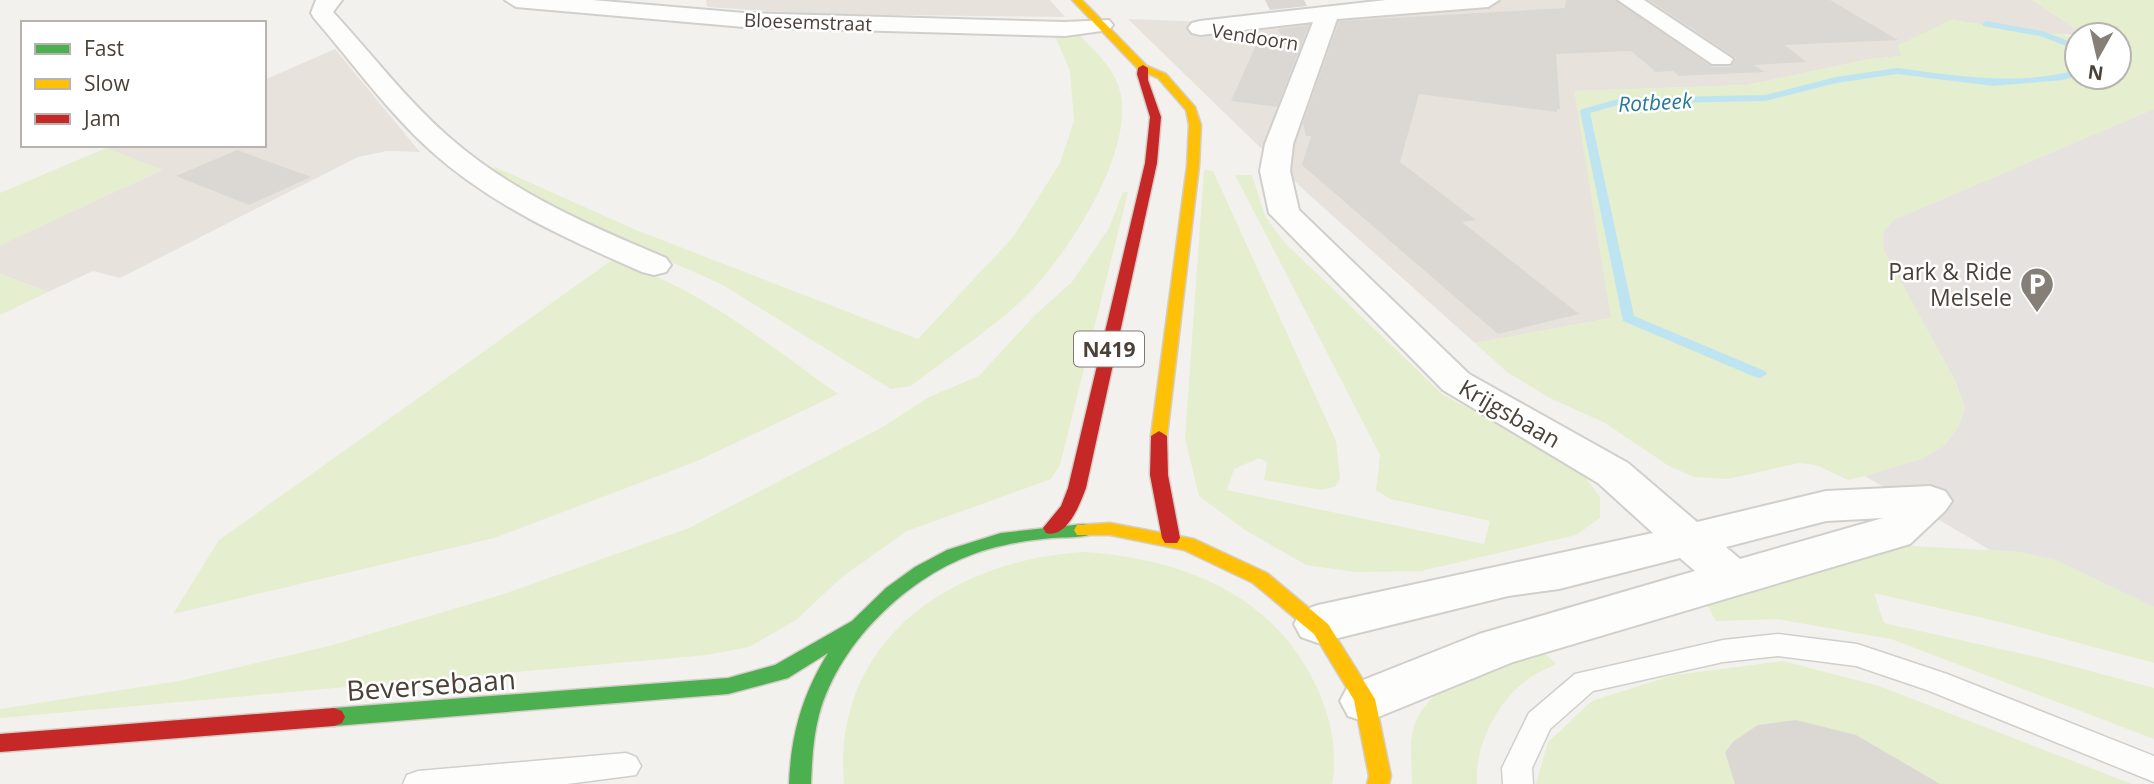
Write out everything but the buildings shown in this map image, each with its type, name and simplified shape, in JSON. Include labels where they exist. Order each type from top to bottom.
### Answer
[{"type":"main road","name":"N419","points":[[1077,0],[1143,68],[1162,76],[1191,109],[1195,125],[1193,166],[1157,454],[1160,491],[1171,538]]},
{"type":"main road","name":"N419","points":[[1052,528],[1069,509],[1077,488],[1151,163],[1157,115],[1154,100],[1141,80],[1143,68]]},
{"type":"main road","points":[[800,784],[797,762],[814,690],[852,629],[908,579],[977,545],[1052,528],[1112,528],[1171,538],[1225,557],[1275,586],[1318,624],[1345,660],[1366,701],[1380,776],[1378,784]]},
{"type":"main road","name":"Beversebaan","points":[[0,743],[728,686],[781,671],[852,629]]},
{"type":"street","points":[[331,0],[323,5],[322,13],[440,144],[492,185],[558,224],[654,265]]},
{"type":"street","name":"Bloesemstraat","points":[[516,0],[681,7],[791,23],[1065,29],[1101,25]]},
{"type":"street","name":"Vendoorn","points":[[1313,46],[1200,28],[1401,5],[1488,0]]},
{"type":"street","points":[[1629,0],[1721,59]]},
{"type":"street","name":"Vendoorn","points":[[1275,171],[1279,144],[1313,46],[1328,14]]},
{"type":"street","name":"Krijgsbaan","points":[[1275,171],[1284,213],[1456,383],[1613,473],[1691,539],[1733,579]]},
{"type":"street","points":[[1318,624],[1508,579],[1559,572],[1826,506],[1930,501],[1894,534],[1591,618],[1496,648],[1366,701]]},
{"type":"lane","points":[[1518,784],[1517,768],[1539,721],[1585,682],[1723,650],[1778,645],[1857,655],[1937,682],[2154,769]]},
{"type":"lane","points":[[418,784],[626,765]]},
{"type":"shaded area","points":[[706,0],[1050,0],[1065,17],[813,14],[707,7]]},
{"type":"shaded area","points":[[1394,0],[2032,0],[2064,21],[2063,34],[1951,20],[1901,56],[1870,59],[1747,85],[1575,91],[1611,318],[1475,343],[1305,191],[1128,19],[1208,22]]},
{"type":"shaded area","points":[[335,49],[420,152],[387,151],[358,157],[120,278],[93,271],[48,292],[0,274],[0,245],[162,170],[106,148],[266,147],[266,79]]},
{"type":"shaded area","name":"Park & Ride Melsele","points":[[2154,109],[2154,607],[2056,560],[2020,552],[1990,550],[1865,476],[1921,459],[1944,446],[1958,428],[1965,408],[1954,378],[1884,250],[1883,233],[1894,220]]},
{"type":"green space","points":[[2032,0],[2154,0],[2154,109],[1894,220],[1965,408],[1958,428],[1944,446],[1921,459],[1848,480],[1816,465],[1799,463],[1728,479],[1694,477],[1669,466],[1605,423],[1550,398],[1507,372],[1475,343],[1611,318],[1574,91],[1747,85],[1870,59],[1901,56],[1898,45],[1951,20],[2063,35],[2063,91],[2133,91],[2133,21],[2064,21]]},
{"type":"green space","points":[[1052,32],[1076,32],[1102,59],[1117,83],[1122,116],[1117,144],[1107,174],[1075,233],[1038,283],[995,323],[911,386],[891,389],[721,284],[550,208],[492,172],[495,167],[636,230],[918,339],[1014,236],[1060,163],[1074,121],[1070,71],[1055,36],[1049,36]]},
{"type":"green space","points":[[106,148],[162,170],[0,245],[0,193]]},
{"type":"green space","points":[[1204,170],[1213,171],[1336,441],[1340,479],[1335,487],[1321,490],[1264,480],[1267,462],[1259,458],[1234,469],[1227,490],[1484,544],[1490,521],[1390,499],[1376,490],[1380,455],[1235,175],[1252,175],[1266,218],[1285,243],[1442,394],[1577,466],[1600,497],[1600,518],[1576,535],[1421,571],[1356,572],[1306,565],[1245,530],[1199,496],[1185,438]]},
{"type":"green space","points":[[1123,192],[1128,192],[1060,465],[1051,479],[907,531],[842,577],[796,620],[749,647],[707,655],[0,718],[0,709],[179,681],[329,646],[504,594],[689,528],[881,428],[929,397],[979,376],[1035,315],[1072,282],[1109,228]]},
{"type":"green space","points":[[612,260],[643,271],[702,300],[758,336],[838,394],[695,462],[494,538],[173,614],[219,540]]},
{"type":"green space","points":[[0,274],[48,292],[0,315]]},
{"type":"green space","points":[[1896,545],[2020,552],[2056,560],[2154,607],[2154,663],[2004,623],[1874,593],[1884,623],[2045,659],[2154,688],[2154,739],[1891,639],[1777,619],[1716,621],[1707,605]]},
{"type":"green space","points":[[1085,552],[1157,563],[1190,573],[1251,606],[1277,629],[1300,657],[1323,701],[1334,747],[1332,784],[844,784],[846,733],[858,688],[880,649],[911,616],[948,590],[990,571],[1037,558]]},
{"type":"green space","points":[[1543,652],[1556,664],[1527,680],[1497,712],[1479,755],[1477,784],[1412,784],[1413,730],[1421,712],[1433,698],[1466,677]]},
{"type":"green space","points":[[1783,661],[1879,686],[2132,784],[1536,784],[1548,742],[1592,701],[1674,675]]},
{"type":"waterway","name":"Rotbeek","points":[[1986,24],[2042,34],[2063,42]]},
{"type":"waterway","name":"Rotbeek","points":[[1760,374],[1628,318],[1585,111],[1622,101],[1765,98],[1836,80],[1897,71],[1993,83],[2063,77]]},
{"type":"traffic: fast","points":[[800,784],[801,748],[809,713],[823,679],[842,648],[865,619],[892,594],[922,572],[969,549],[1017,536],[1083,530]]},
{"type":"traffic: fast","points":[[334,717],[728,686],[781,672],[852,629]]},
{"type":"traffic: slow","points":[[1077,0],[1143,68],[1162,76],[1191,109],[1195,125],[1193,166],[1159,436]]},
{"type":"traffic: slow","points":[[1083,530],[1110,529],[1188,544],[1260,578],[1321,629],[1364,699],[1380,776],[1378,784]]},
{"type":"traffic: jam","points":[[1052,528],[1069,509],[1077,488],[1151,163],[1155,117],[1144,85],[1143,68]]},
{"type":"traffic: jam","points":[[1159,436],[1159,475],[1171,538]]},
{"type":"traffic: jam","points":[[0,743],[334,717]]},
{"type":"place","name":"Park & Ride Melsele","points":[[2037,314]]}]
